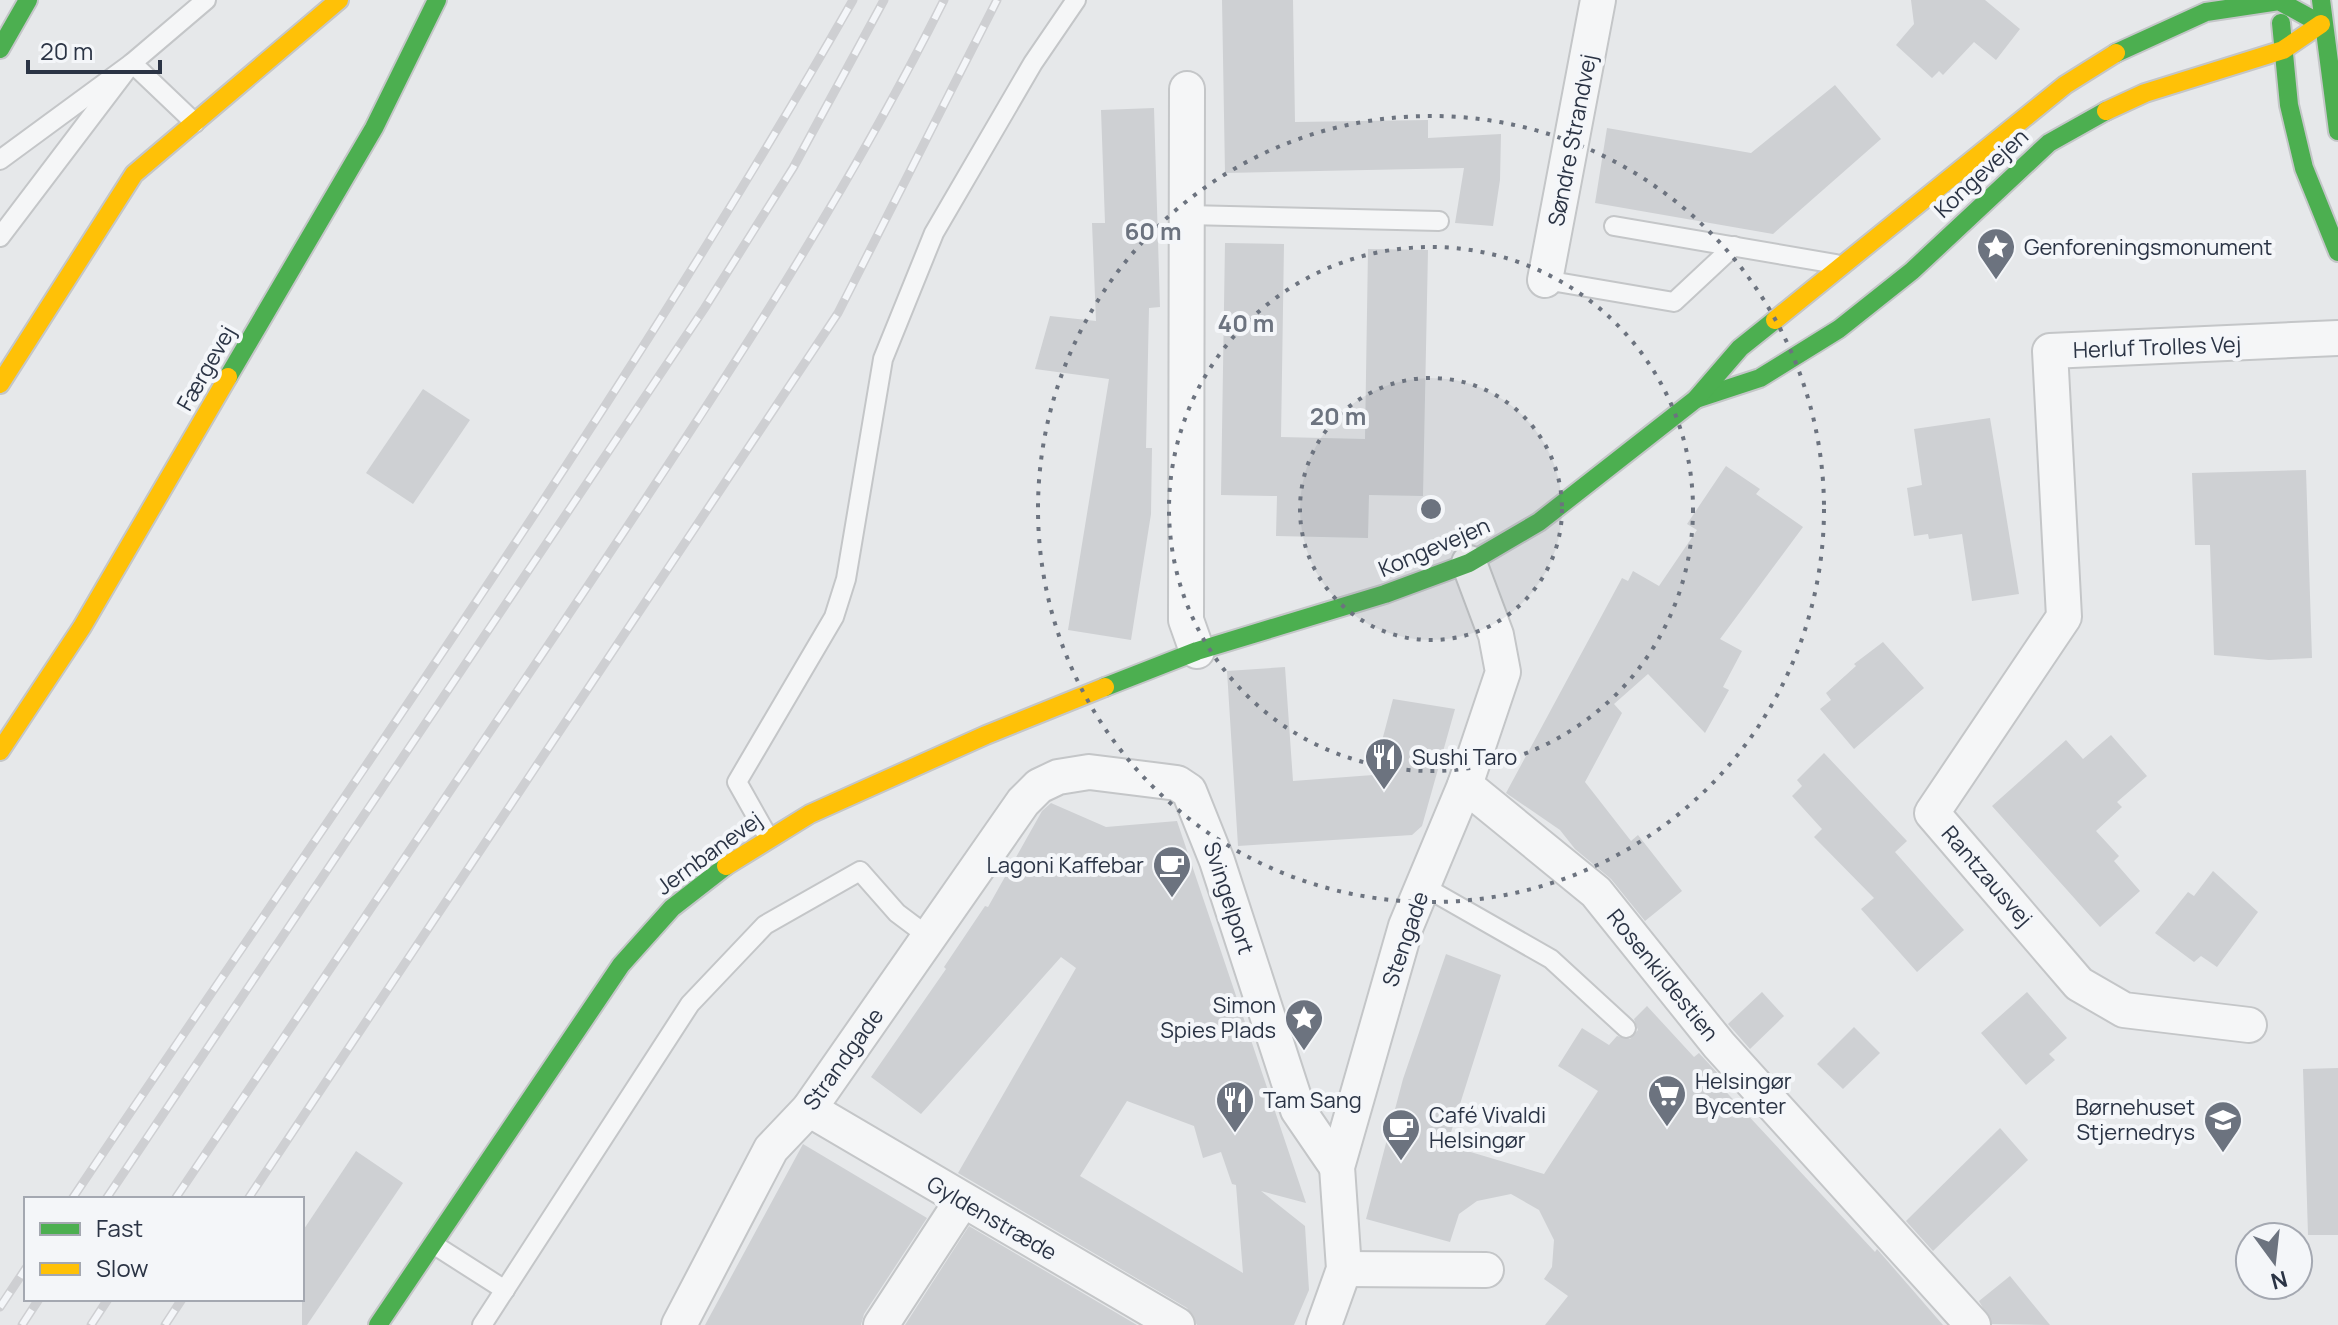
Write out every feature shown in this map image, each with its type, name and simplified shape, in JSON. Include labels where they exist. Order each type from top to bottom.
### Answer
[{"type":"main road","points":[[0,49],[28,0]]},
{"type":"main road","points":[[0,384],[134,174],[339,0]]},
{"type":"main road","name":"Færgevej","points":[[3,738],[82,627],[374,128],[437,0]]},
{"type":"main road","points":[[2279,0],[2321,24]]},
{"type":"main road","points":[[2279,0],[2289,105],[2304,168],[2338,252]]},
{"type":"main road","name":"Kongevejen","points":[[1197,651],[1385,594],[1469,563],[1539,522],[1696,399],[1740,348],[2065,85],[2130,44],[2206,12],[2279,0]]},
{"type":"main road","points":[[2321,0],[2321,24],[2338,131]]},
{"type":"main road","name":"Kongevejen","points":[[1696,399],[1758,379],[1811,347],[1907,274],[2049,143],[2074,126],[2187,78],[2283,50],[2321,24]]},
{"type":"main road","name":"Jernbanevej","points":[[378,1325],[621,965],[672,908],[768,837],[837,801],[986,735],[1197,651]]},
{"type":"street","name":"Søndre Strandvej","points":[[1545,280],[1598,0]]},
{"type":"street","points":[[1187,89],[1186,620],[1197,651]]},
{"type":"street","name":"Herluf Trolles Vej","points":[[2064,617],[2050,351],[2338,338]]},
{"type":"street","name":"Stengade","points":[[1324,1325],[1344,1269],[1337,1167],[1400,946],[1465,785],[1503,672],[1496,635],[1469,563]]},
{"type":"street","name":"Rantzausvej","points":[[2064,617],[1932,813],[2079,984],[2124,1010],[2249,1025]]},
{"type":"street","name":"Svingelport","points":[[1023,802],[1039,786],[1058,777],[1089,772],[1177,783],[1189,791],[1217,861],[1298,1110],[1337,1167]]},
{"type":"street","name":"Rosenkildestien","points":[[1465,785],[1596,892],[1719,1045],[1973,1325]]},
{"type":"street","name":"Strandgade","points":[[679,1325],[771,1149],[809,1109],[1023,802]]},
{"type":"street","name":"Gyldenstræde","points":[[809,1109],[1177,1325]]},
{"type":"street","points":[[881,1325],[962,1201]]},
{"type":"street","points":[[1344,1269],[1486,1270]]},
{"type":"lane","points":[[0,160],[132,63],[206,0]]},
{"type":"lane","points":[[768,837],[737,782],[834,617],[846,579],[883,359],[934,233],[1033,63],[1076,0]]},
{"type":"lane","points":[[132,63],[195,123]]},
{"type":"lane","points":[[0,237],[132,63]]},
{"type":"lane","points":[[1187,215],[1439,221]]},
{"type":"lane","points":[[1614,226],[1842,265]]},
{"type":"lane","points":[[1545,280],[1674,302],[1734,246]]},
{"type":"lane","points":[[482,1325],[690,1004],[765,925],[860,871],[897,913],[929,937]]},
{"type":"lane","points":[[1423,886],[1551,959],[1626,1028]]},
{"type":"lane","points":[[433,1244],[505,1290]]},
{"type":"building","points":[[1222,0],[1293,0],[1295,122],[1428,120],[1428,138],[1501,134],[1500,180],[1493,226],[1455,223],[1464,168],[1225,173]]},
{"type":"building","points":[[1911,0],[1985,0],[2020,29],[1996,60],[1974,42],[1943,75],[1939,71],[1932,78],[1896,45],[1914,24]]},
{"type":"building","points":[[1835,85],[1881,139],[1773,234],[1595,203],[1607,128],[1751,153]]},
{"type":"building","points":[[1154,108],[1160,307],[1149,308],[1146,448],[1152,448],[1151,514],[1131,640],[1068,630],[1109,379],[1035,369],[1050,316],[1096,321],[1092,223],[1105,223],[1101,110]]},
{"type":"building","points":[[1225,243],[1284,244],[1281,437],[1365,439],[1368,249],[1428,250],[1423,496],[1369,495],[1368,538],[1276,536],[1277,496],[1221,495]]},
{"type":"building","points":[[423,389],[470,420],[413,504],[366,473]]},
{"type":"building","points":[[1990,418],[2019,594],[1972,601],[1962,534],[1929,539],[1928,534],[1914,536],[1907,488],[1922,485],[1914,429]]},
{"type":"building","points":[[1726,466],[1760,489],[1756,494],[1803,527],[1720,639],[1742,651],[1723,687],[1729,690],[1705,733],[1648,674],[1614,704],[1622,713],[1585,782],[1631,841],[1638,835],[1682,891],[1645,921],[1611,879],[1575,849],[1560,830],[1506,793],[1622,578],[1628,581],[1633,571],[1659,586],[1697,530],[1687,524]]},
{"type":"building","points":[[2306,470],[2312,658],[2269,660],[2214,655],[2210,545],[2195,545],[2192,473]]},
{"type":"building","points":[[1883,642],[1924,688],[1854,749],[1820,709],[1831,700],[1826,693],[1856,666],[1854,664]]},
{"type":"building","points":[[1285,667],[1293,781],[1373,775],[1393,699],[1455,709],[1422,826],[1412,835],[1238,846],[1227,671]]},
{"type":"building","points":[[2111,735],[2147,776],[2117,802],[2122,807],[2096,831],[2119,856],[2114,861],[2140,891],[2100,927],[1992,806],[2066,740],[2083,759]]},
{"type":"building","points":[[1824,753],[1907,841],[1895,852],[1964,930],[1917,972],[1861,909],[1874,898],[1814,837],[1822,829],[1792,796],[1802,786],[1797,780]]},
{"type":"building","points":[[1051,803],[1106,827],[1177,821],[1306,1203],[1261,1191],[1305,1226],[1309,1290],[1294,1325],[1197,1325],[1187,1308],[958,1173],[1076,968],[1061,957],[921,1114],[871,1077],[946,969],[944,967],[985,906],[988,907],[1042,811]],"holes":[[[1127,1101],[1194,1126],[1203,1158],[1221,1152],[1232,1184],[1236,1185],[1243,1273],[1080,1176]]]},
{"type":"building","points":[[2213,871],[2258,912],[2217,967],[2201,956],[2194,962],[2155,933],[2188,892],[2194,896]]},
{"type":"building","name":"Helsingør Bycenter","points":[[1446,954],[1501,975],[1447,1145],[1544,1174],[1598,1091],[1558,1066],[1582,1028],[1609,1045],[1617,1036],[1630,1039],[1638,1030],[1634,1019],[1647,1006],[1694,1057],[1699,1053],[1721,1077],[1716,1081],[1875,1252],[1877,1249],[1943,1325],[1545,1325],[1568,1296],[1544,1279],[1552,1267],[1554,1240],[1539,1210],[1511,1194],[1477,1201],[1459,1214],[1450,1242],[1366,1219],[1403,1079]]},
{"type":"building","points":[[1762,992],[1784,1016],[1750,1049],[1728,1024]]},
{"type":"building","points":[[2027,992],[2067,1038],[2049,1054],[2055,1060],[2026,1085],[1981,1033]]},
{"type":"building","points":[[1854,1027],[1880,1053],[1843,1089],[1817,1064]]},
{"type":"building","points":[[2338,1068],[2338,1235],[2314,1235],[2314,1221],[2308,1221],[2303,1069]]},
{"type":"building","points":[[2000,1128],[2028,1160],[1933,1251],[1906,1221]]},
{"type":"building","points":[[803,1144],[927,1218],[864,1314],[861,1325],[705,1325]]},
{"type":"building","points":[[356,1151],[403,1183],[307,1325],[302,1325],[304,1229]]},
{"type":"building","points":[[969,1226],[1137,1325],[905,1325]]},
{"type":"building","points":[[2010,1276],[2050,1325],[1992,1324],[1979,1301]]},
{"type":"railway","points":[[73,1197],[572,457],[763,154],[853,0]]},
{"type":"railway","points":[[107,1197],[704,309],[793,168],[884,0]]},
{"type":"railway","points":[[176,1197],[712,398],[857,162],[944,0]]},
{"type":"railway","points":[[249,1197],[838,313],[997,0]]},
{"type":"railway","points":[[0,1307],[24,1271]]},
{"type":"railway","points":[[22,1325],[38,1301]]},
{"type":"railway","points":[[91,1325],[107,1301]]},
{"type":"railway","points":[[165,1325],[181,1301]]},
{"type":"traffic: fast","points":[[0,49],[28,0]]},
{"type":"traffic: fast","points":[[228,377],[374,128],[437,0]]},
{"type":"traffic: fast","points":[[2321,0],[2338,131]]},
{"type":"traffic: fast","points":[[2116,53],[2206,12],[2279,1],[2321,24]]},
{"type":"traffic: fast","points":[[2281,23],[2289,105],[2304,168],[2338,252]]},
{"type":"traffic: fast","points":[[1696,399],[1760,378],[1839,329],[1912,271],[2049,143],[2106,111]]},
{"type":"traffic: fast","points":[[1105,687],[1197,651],[1385,594],[1469,563],[1539,522],[1696,399],[1740,348],[1775,320]]},
{"type":"traffic: fast","points":[[378,1325],[621,965],[672,908],[726,866]]},
{"type":"traffic: slow","points":[[0,384],[134,174],[339,0]]},
{"type":"traffic: slow","points":[[2106,111],[2145,93],[2283,50],[2321,24]]},
{"type":"traffic: slow","points":[[1775,320],[2065,85],[2116,53]]},
{"type":"traffic: slow","points":[[0,751],[82,627],[228,377]]},
{"type":"traffic: slow","points":[[726,866],[810,814],[986,735],[1105,687]]},
{"type":"place","name":"Genforeningsmonument","points":[[1996,281]]},
{"type":"place","name":"Sushi Taro","points":[[1384,791]]},
{"type":"place","name":"Lagoni Kaffebar","points":[[1172,899]]},
{"type":"place","name":"Simon Spies Plads","points":[[1304,1052]]},
{"type":"place","name":"Helsingør Bycenter","points":[[1667,1128]]},
{"type":"place","name":"Tam Sang","points":[[1235,1134]]},
{"type":"place","name":"Børnehuset Stjernedrys","points":[[2223,1154]]},
{"type":"place","name":"Café Vivaldi Helsingør","points":[[1401,1162]]}]
